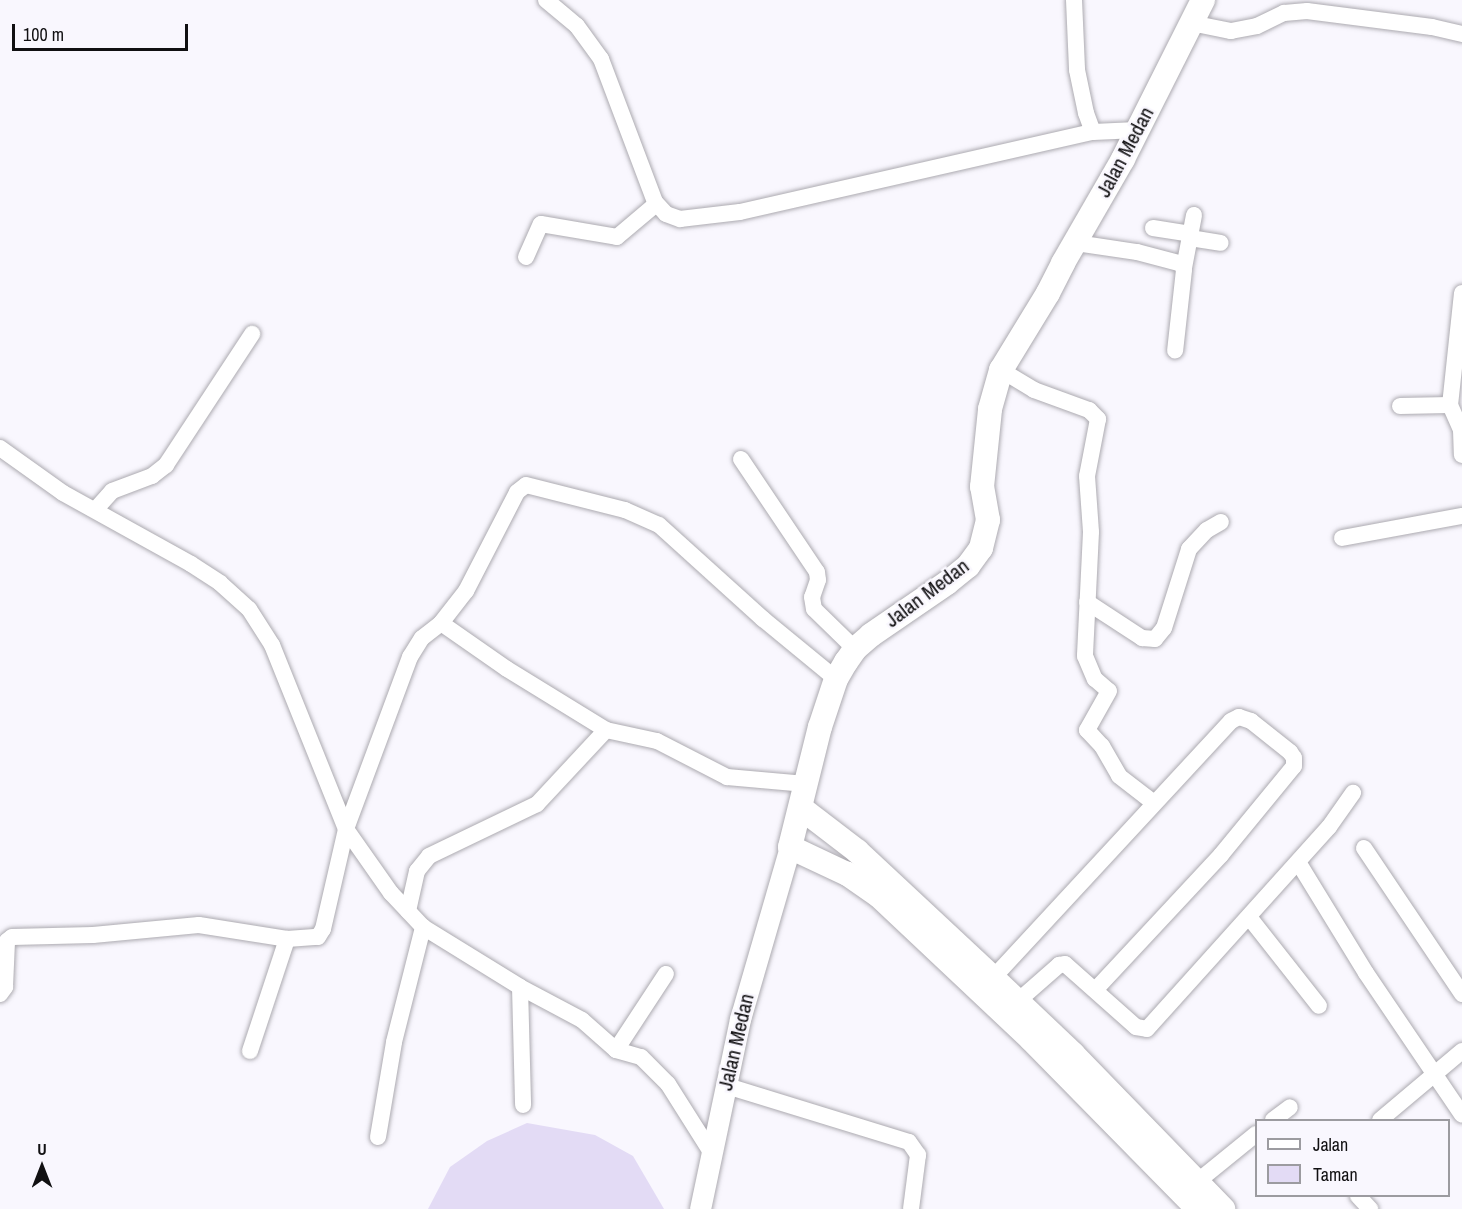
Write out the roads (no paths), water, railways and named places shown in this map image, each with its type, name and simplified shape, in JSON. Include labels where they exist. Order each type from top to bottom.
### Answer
[{"type":"highway","name":"Jalan Medan","points":[[790,847],[820,727],[836,679],[855,649],[888,622],[947,583],[968,566],[981,548],[988,520],[982,487],[990,409],[1001,370],[1076,243],[1203,0]]},
{"type":"highway","points":[[801,808],[832,829],[857,851],[1018,1001],[1223,1209]]},
{"type":"highway","points":[[790,847],[848,874],[879,896],[1031,1039],[1198,1209]]},
{"type":"main road","name":"Jalan Medan","points":[[700,1209],[745,999],[790,847]]},
{"type":"street","points":[[546,0],[577,26],[601,59],[656,204],[666,214],[680,219],[740,212],[1093,132],[1137,130]]},
{"type":"street","points":[[1074,0],[1077,70],[1093,132]]},
{"type":"street","points":[[1191,23],[1231,31],[1257,26],[1284,13],[1307,11],[1432,27],[1462,34]]},
{"type":"street","points":[[526,257],[541,224],[615,237],[656,204]]},
{"type":"street","points":[[1175,351],[1184,268],[1194,216]]},
{"type":"street","points":[[1153,228],[1221,243]]},
{"type":"street","points":[[1076,243],[1137,252],[1180,263],[1184,268]]},
{"type":"street","points":[[1462,293],[1450,405],[1461,430],[1462,455]]},
{"type":"street","points":[[96,509],[112,491],[152,476],[166,465],[252,333]]},
{"type":"street","points":[[1001,370],[1034,390],[1089,410],[1098,419],[1087,476],[1091,532],[1086,659],[1095,679],[1109,691],[1087,730],[1102,746],[1119,776],[1154,802]]},
{"type":"street","points":[[1400,406],[1450,405]]},
{"type":"street","points":[[0,447],[63,493],[96,509],[191,564],[220,583],[249,609],[272,645],[346,829],[391,893],[423,927],[520,987],[582,1020],[616,1050],[641,1057],[659,1075],[711,1152]]},
{"type":"street","points":[[741,459],[817,572],[818,580],[812,600],[814,609],[855,649]]},
{"type":"street","points":[[0,994],[5,987],[7,941],[12,937],[93,935],[200,925],[287,939],[311,939],[321,934],[346,829],[410,657],[422,638],[441,623],[466,591],[517,492],[526,485],[625,510],[659,525],[763,619],[836,679]]},
{"type":"street","points":[[1342,538],[1462,516]]},
{"type":"street","points":[[1087,602],[1142,638],[1157,638],[1164,628],[1190,549],[1207,530],[1221,522]]},
{"type":"street","points":[[441,623],[507,669],[606,730],[657,741],[727,777],[807,784]]},
{"type":"street","points":[[993,978],[1154,802],[1236,718],[1251,721],[1284,747],[1294,758],[1292,770],[1221,855],[1096,989]]},
{"type":"street","points":[[408,911],[417,871],[429,856],[537,804],[606,730]]},
{"type":"street","points":[[1018,1001],[1060,964],[1066,964],[1136,1027],[1147,1029],[1334,822],[1353,793]]},
{"type":"street","points":[[1364,848],[1462,994]]},
{"type":"street","points":[[1298,862],[1366,973],[1462,1115]]},
{"type":"street","points":[[1249,917],[1319,1006]]},
{"type":"street","points":[[378,1137],[394,1042],[423,927]]},
{"type":"street","points":[[250,1051],[287,939]]},
{"type":"street","points":[[616,1050],[666,974]]},
{"type":"street","points":[[520,987],[523,1106]]},
{"type":"street","points":[[1381,1119],[1462,1051]]},
{"type":"street","points":[[727,1086],[909,1142],[918,1155],[911,1209]]},
{"type":"street","points":[[1274,1119],[1290,1107]]},
{"type":"street","points":[[1197,1182],[1255,1136]]},
{"type":"street","points":[[1359,1197],[1370,1209]]}]
